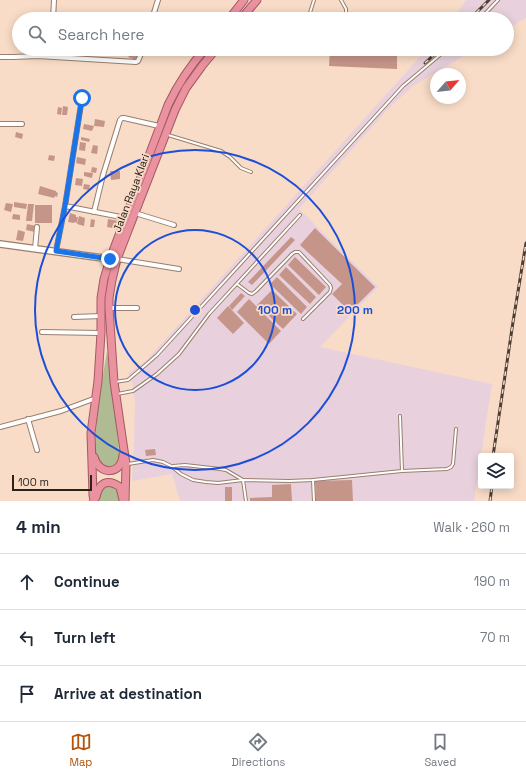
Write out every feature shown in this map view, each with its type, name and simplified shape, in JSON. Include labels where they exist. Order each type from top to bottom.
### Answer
[{"type":"highway","points":[[235,12],[244,0]]},
{"type":"highway","points":[[247,12],[257,0]]},
{"type":"highway","name":"Jalan Raya Klari","points":[[124,501],[126,464],[114,382],[109,308],[114,259],[126,218],[159,126],[179,83],[199,56]]},
{"type":"highway","name":"Jalan Raya Klari","points":[[94,501],[91,433],[98,381],[101,333],[101,298],[103,285],[135,213],[175,110],[186,88],[210,56]]},
{"type":"highway","points":[[91,433],[94,460],[98,467],[111,471],[116,469],[122,464],[123,458],[120,419]]},
{"type":"highway","points":[[94,501],[98,489],[103,484],[108,482],[114,483],[120,487],[124,501]]},
{"type":"street","points":[[53,12],[54,0]]},
{"type":"street","points":[[154,12],[158,0]]},
{"type":"street","points":[[0,57],[38,56],[138,62],[141,56]]},
{"type":"street","points":[[56,251],[65,206],[82,98]]},
{"type":"street","points":[[94,212],[103,175],[120,120],[124,118],[159,126]]},
{"type":"street","points":[[0,124],[22,124]]},
{"type":"street","points":[[65,206],[126,218]]},
{"type":"street","points":[[135,213],[174,225]]},
{"type":"street","points":[[35,249],[37,227]]},
{"type":"street","points":[[0,244],[179,269]]},
{"type":"street","points":[[109,308],[137,308]]},
{"type":"street","points":[[74,317],[101,316]]},
{"type":"street","points":[[42,332],[101,333]]},
{"type":"street","points":[[0,427],[61,411],[96,398]]},
{"type":"street","points":[[28,419],[37,450]]},
{"type":"lane","points":[[310,12],[314,0]]},
{"type":"lane","points":[[341,0],[346,12]]},
{"type":"lane","points":[[487,12],[498,0]]},
{"type":"lane","points":[[114,382],[128,380],[157,355],[403,86],[439,56]]},
{"type":"lane","points":[[165,134],[221,151],[242,168],[251,172]]},
{"type":"lane","points":[[116,394],[133,391],[157,374],[179,354],[209,314],[300,215]]},
{"type":"lane","points":[[238,284],[252,294],[292,254],[299,252],[330,285],[331,288],[330,292],[303,320]]},
{"type":"lane","points":[[400,416],[402,471]]},
{"type":"lane","points":[[126,464],[153,460],[163,462],[193,480],[218,483],[244,480],[313,480],[402,471],[447,469],[453,464],[456,430]]},
{"type":"lane","points":[[171,466],[185,465],[226,470],[244,480]]},
{"type":"lane","points":[[244,480],[246,501]]},
{"type":"lane","points":[[313,480],[314,501]]},
{"type":"shaded area","points":[[466,0],[526,0],[526,18],[514,25],[514,12],[458,12]]},
{"type":"shaded area","points":[[421,56],[463,56],[443,68],[430,68],[430,76],[413,86],[390,107],[299,209],[378,287],[320,347],[492,384],[481,453],[478,453],[478,475],[474,501],[180,501],[172,474],[132,481],[135,402],[132,382],[128,373],[144,363]]},
{"type":"green space","points":[[107,351],[120,460],[117,466],[106,469],[95,457],[95,444],[97,417]]},
{"type":"green space","points":[[109,484],[117,488],[122,501],[96,501],[102,488]]},
{"type":"building","points":[[129,56],[137,56],[136,60],[128,57]]},
{"type":"building","points":[[330,56],[397,56],[397,69],[329,66]]},
{"type":"building","points":[[63,106],[68,107],[67,115],[62,115]]},
{"type":"building","points":[[58,107],[62,108],[61,115],[57,114]]},
{"type":"building","points":[[95,119],[105,121],[104,127],[94,126]]},
{"type":"building","points":[[84,124],[94,126],[92,131],[83,129]]},
{"type":"building","points":[[16,132],[23,134],[22,139],[15,137]]},
{"type":"building","points":[[81,137],[90,139],[89,142],[81,140]]},
{"type":"building","points":[[80,142],[86,143],[85,151],[79,150]]},
{"type":"building","points":[[93,145],[98,146],[97,154],[91,153]]},
{"type":"building","points":[[49,155],[55,156],[54,161],[48,160]]},
{"type":"building","points":[[77,157],[86,159],[85,165],[76,163]]},
{"type":"building","points":[[92,167],[97,168],[96,173],[91,172]]},
{"type":"building","points":[[110,171],[120,171],[120,179],[111,180]]},
{"type":"building","points":[[84,172],[93,173],[92,178],[84,176]]},
{"type":"building","points":[[76,178],[83,179],[82,186],[75,185]]},
{"type":"building","points":[[84,184],[90,185],[89,190],[83,189]]},
{"type":"building","points":[[40,186],[56,191],[58,193],[57,197],[55,196],[54,198],[38,194]]},
{"type":"building","points":[[14,202],[27,204],[26,209],[14,207]]},
{"type":"building","points":[[6,203],[13,204],[11,212],[4,210]]},
{"type":"building","points":[[28,204],[34,204],[32,221],[26,221]]},
{"type":"building","points":[[35,205],[52,205],[52,223],[35,223]]},
{"type":"building","points":[[70,213],[78,217],[77,223],[68,222]]},
{"type":"building","points":[[13,214],[20,215],[20,220],[12,219]]},
{"type":"building","points":[[79,216],[85,218],[84,226],[77,224]]},
{"type":"building","points":[[91,219],[95,220],[94,227],[90,227]]},
{"type":"building","points":[[108,219],[119,221],[117,229],[107,227]]},
{"type":"building","points":[[27,224],[36,226],[35,232],[26,230]]},
{"type":"building","points":[[315,228],[375,287],[350,312],[332,294],[342,284],[300,245]]},
{"type":"building","points":[[18,230],[25,232],[23,241],[16,240]]},
{"type":"building","points":[[291,237],[295,240],[252,285],[248,282]]},
{"type":"building","points":[[295,257],[326,287],[319,295],[288,265]]},
{"type":"building","points":[[286,267],[316,297],[310,304],[279,275]]},
{"type":"building","points":[[277,277],[307,307],[301,314],[270,284]]},
{"type":"building","points":[[272,290],[297,314],[283,329],[257,305]]},
{"type":"building","points":[[241,293],[245,296],[232,310],[229,306]]},
{"type":"building","points":[[249,299],[281,331],[269,344],[237,312]]},
{"type":"building","points":[[228,306],[244,323],[233,334],[217,318]]},
{"type":"building","points":[[155,449],[156,455],[146,456],[145,450]]},
{"type":"building","points":[[352,480],[353,501],[316,501],[315,481]]},
{"type":"building","points":[[291,484],[292,501],[250,501],[250,498],[272,497],[272,485]]},
{"type":"building","points":[[225,487],[232,487],[232,501],[225,501]]},
{"type":"railway","points":[[477,12],[489,0]]},
{"type":"railway","points":[[425,63],[432,56]]},
{"type":"railway","points":[[493,453],[526,243]]},
{"type":"railway","points":[[490,501],[492,489]]},
{"type":"route","points":[[82,98],[65,206],[56,251],[110,259]]}]
